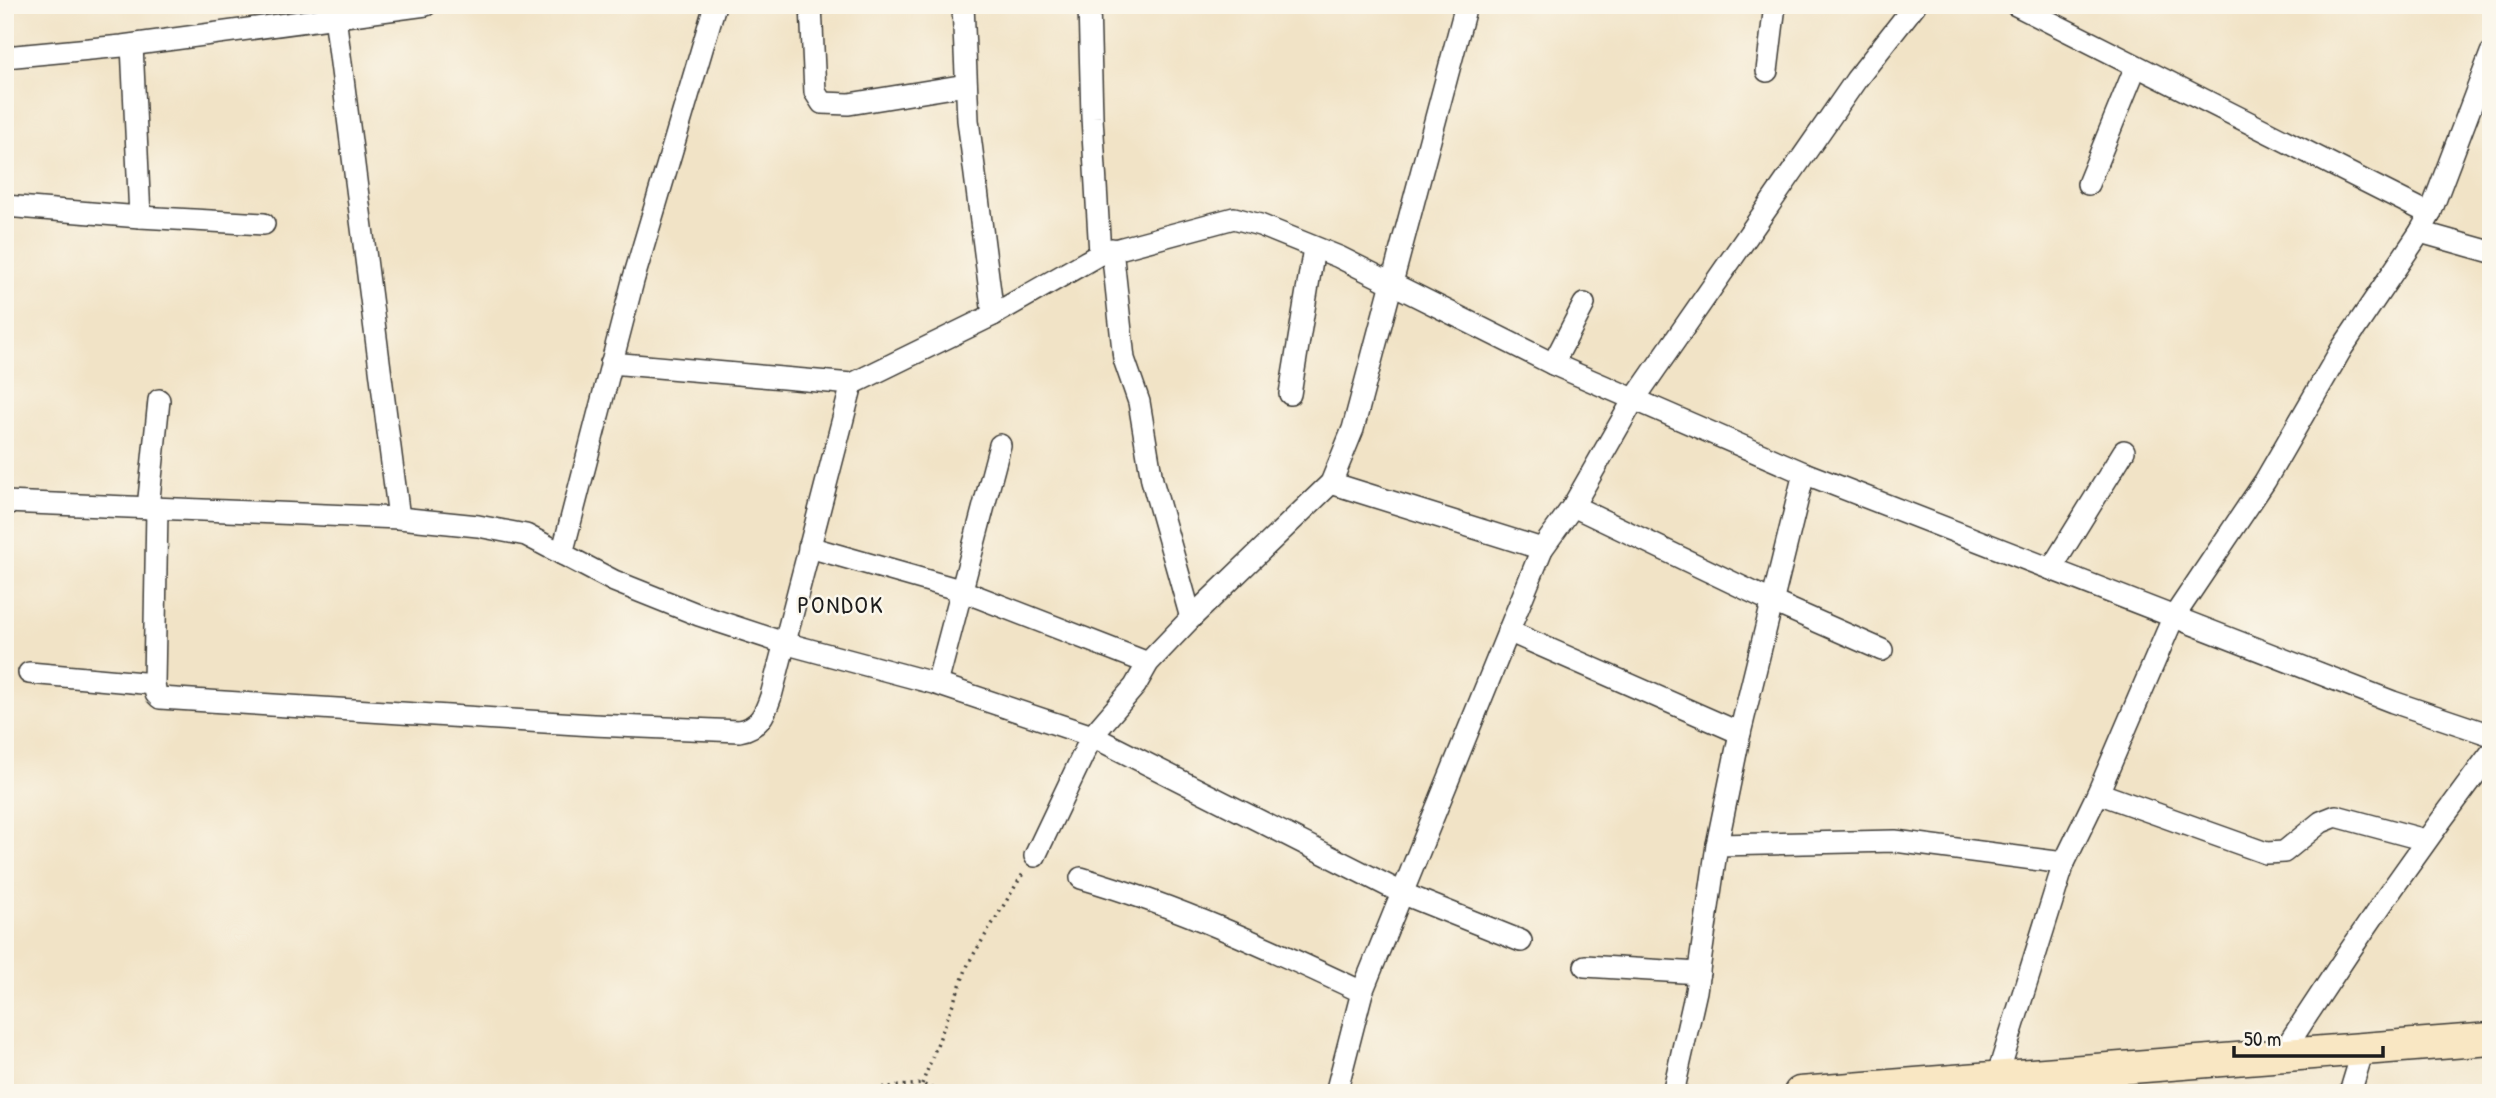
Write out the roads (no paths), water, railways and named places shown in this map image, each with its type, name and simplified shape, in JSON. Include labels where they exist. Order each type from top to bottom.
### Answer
[{"type":"street","points":[[5,57],[132,45],[426,5]]},
{"type":"street","points":[[562,554],[633,281],[715,5]]},
{"type":"street","points":[[811,5],[815,92],[822,103],[849,104],[967,85]]},
{"type":"street","points":[[963,5],[968,120],[991,306]]},
{"type":"street","points":[[1089,5],[1102,244],[1124,359],[1139,402],[1152,480],[1191,618]]},
{"type":"street","points":[[1035,856],[1092,736],[1135,686],[1148,663],[1332,482],[1353,429],[1466,5]]},
{"type":"street","points":[[1767,71],[1775,5]]},
{"type":"street","points":[[1336,1093],[1362,992],[1542,550],[1573,506],[1633,401],[1856,79],[1914,5]]},
{"type":"street","points":[[2016,5],[2136,66],[2425,223],[2491,252]]},
{"type":"street","points":[[335,16],[399,518]]},
{"type":"street","points":[[132,45],[140,217]]},
{"type":"street","points":[[1989,1083],[2064,863],[2098,793],[2173,618],[2265,481],[2342,348],[2425,223],[2491,53]]},
{"type":"street","points":[[2088,184],[2136,66]]},
{"type":"street","points":[[5,205],[140,217],[264,223]]},
{"type":"street","points":[[611,363],[852,384],[1102,244],[1234,218],[1260,225],[1393,282],[1553,364],[1633,401],[1804,472],[2393,702],[2491,734]]},
{"type":"street","points":[[1290,394],[1314,247]]},
{"type":"street","points":[[1553,364],[1584,303]]},
{"type":"street","points":[[159,400],[152,508],[153,684],[158,696],[173,700],[739,731],[756,725],[766,711],[852,384]]},
{"type":"street","points":[[937,684],[1000,445]]},
{"type":"street","points":[[2051,569],[2124,451]]},
{"type":"street","points":[[1673,1093],[1699,973],[1717,845],[1740,733],[1804,472]]},
{"type":"street","points":[[1332,482],[1542,550]]},
{"type":"street","points":[[5,502],[399,518],[478,526],[526,535],[614,581],[656,599],[784,643],[937,684],[1092,736],[1404,894],[1521,941]]},
{"type":"street","points":[[1573,506],[1771,601],[1882,650]]},
{"type":"street","points":[[809,547],[960,590],[1148,663]]},
{"type":"street","points":[[1508,631],[1740,733]]},
{"type":"street","points":[[29,673],[153,684]]},
{"type":"street","points":[[2280,1057],[2348,951],[2425,840],[2491,752]]},
{"type":"street","points":[[2098,793],[2266,853],[2284,852],[2321,822],[2336,816],[2425,840]]},
{"type":"street","points":[[1717,845],[1895,841],[2064,863]]},
{"type":"street","points":[[1081,878],[1147,898],[1281,954],[1362,992]]},
{"type":"street","points":[[1585,966],[1699,973]]},
{"type":"street","points":[[1800,1093],[1989,1083],[2491,1040]]},
{"type":"street","points":[[2350,1093],[2363,1051]]},
{"type":"district","name":"PONDOK","points":[[841,605]]}]
